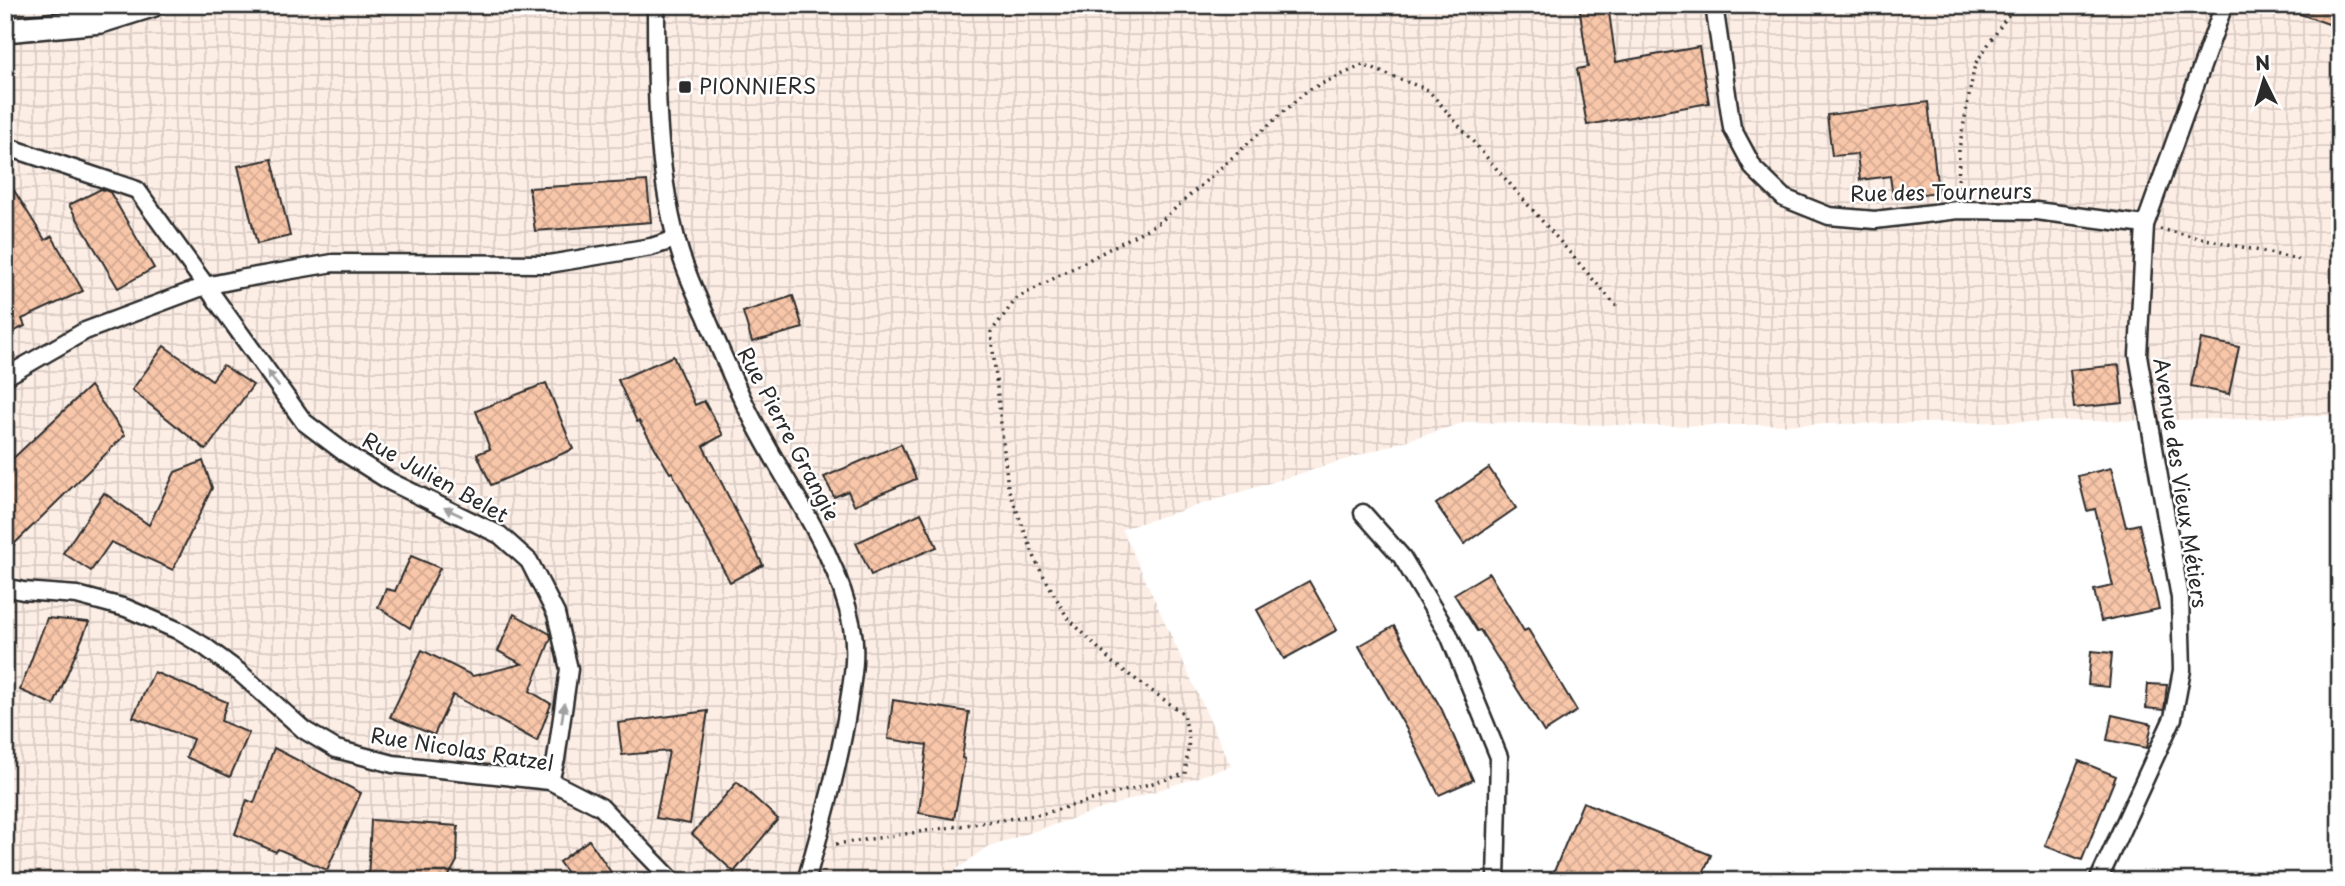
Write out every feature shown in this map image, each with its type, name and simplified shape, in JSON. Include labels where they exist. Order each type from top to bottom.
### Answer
[{"type":"street","points":[[5,30],[101,21],[152,5]]},
{"type":"street","name":"Rue Pierre Grangie","points":[[656,5],[656,105],[669,204],[683,263],[736,388],[820,539],[843,594],[853,628],[854,666],[844,741],[806,881]]},
{"type":"street","name":"Rue des Tourneurs","points":[[1714,5],[1732,128],[1754,169],[1784,198],[1829,216],[1875,220],[1958,210],[2036,211],[2145,225]]},
{"type":"street","name":"Avenue des Vieux Métiers","points":[[2098,881],[2173,718],[2182,670],[2180,597],[2138,355],[2145,225],[2224,5]]},
{"type":"street","name":"Rue Julien Belet","points":[[5,146],[137,190],[304,422],[345,453],[391,482],[500,535],[529,561],[556,614],[569,669],[551,780]]},
{"type":"street","points":[[5,377],[85,331],[205,286],[333,263],[549,264],[651,247],[676,239]]},
{"type":"street","points":[[1363,513],[1402,557],[1449,635],[1499,757],[1496,881]]},
{"type":"street","name":"Rue Nicolas Ratzel","points":[[5,587],[77,595],[126,608],[177,630],[204,646],[267,696],[304,730],[336,749],[393,764],[551,780],[601,807],[673,881]]},
{"type":"path","points":[[1958,210],[1959,149],[1975,64],[2015,5]]},
{"type":"path","points":[[816,846],[1042,814],[1185,774],[1189,740],[1184,714],[1113,663],[1094,645],[1067,617],[1038,566],[1008,488],[991,332],[1017,298],[1160,222],[1308,90],[1363,65],[1428,90],[1618,308]]},
{"type":"path","points":[[2145,225],[2301,260]]},
{"type":"shaded area","points":[[5,5],[2340,5],[2340,415],[2246,419],[1659,426],[1466,422],[1122,529],[1231,766],[987,847],[941,881],[5,881]]},
{"type":"building","points":[[1579,5],[1608,5],[1616,62],[1699,47],[1709,103],[1587,125],[1577,69],[1588,67]]},
{"type":"building","points":[[2284,5],[2340,5],[2340,28],[2283,8]]},
{"type":"building","points":[[1928,102],[1938,192],[1893,198],[1890,176],[1860,180],[1857,154],[1832,156],[1827,115]]},
{"type":"building","points":[[272,159],[290,236],[257,244],[238,166]]},
{"type":"building","points":[[5,176],[45,240],[52,236],[83,291],[22,319],[25,326],[5,336]]},
{"type":"building","points":[[647,181],[651,222],[535,231],[529,188]]},
{"type":"building","points":[[101,189],[110,192],[154,268],[118,288],[69,205]]},
{"type":"building","points":[[793,296],[803,328],[752,342],[743,312]]},
{"type":"building","points":[[2201,339],[2239,347],[2229,394],[2191,386]]},
{"type":"building","points":[[164,346],[212,380],[223,365],[253,385],[206,450],[132,390]]},
{"type":"building","points":[[673,356],[695,405],[704,401],[723,435],[703,446],[763,565],[730,582],[672,472],[670,473],[639,421],[637,422],[618,380]]},
{"type":"building","points":[[2119,365],[2123,403],[2074,408],[2070,370]]},
{"type":"building","points":[[546,383],[573,449],[491,485],[477,454],[490,449],[476,411]]},
{"type":"building","points":[[90,386],[125,435],[5,553],[5,466]]},
{"type":"building","points":[[901,444],[916,479],[854,505],[848,491],[834,497],[824,477]]},
{"type":"building","points":[[203,461],[212,488],[173,570],[111,542],[91,571],[63,553],[104,493],[149,525],[175,472]]},
{"type":"building","points":[[1489,468],[1516,508],[1464,544],[1436,504]]},
{"type":"building","points":[[2111,468],[2126,527],[2139,524],[2159,609],[2101,621],[2094,590],[2113,586],[2095,509],[2087,511],[2078,476]]},
{"type":"building","points":[[921,513],[937,547],[871,575],[856,543]]},
{"type":"building","points":[[411,556],[440,568],[410,628],[378,607],[386,589],[395,591]]},
{"type":"building","points":[[1489,573],[1524,631],[1528,629],[1577,711],[1544,732],[1480,630],[1477,631],[1454,594]]},
{"type":"building","points":[[1309,581],[1337,630],[1284,659],[1257,610]]},
{"type":"building","points":[[514,614],[550,634],[551,638],[530,691],[551,704],[537,741],[453,695],[434,735],[390,717],[422,650],[473,676],[522,664],[498,651]]},
{"type":"building","points":[[47,618],[89,622],[54,705],[20,690]]},
{"type":"building","points":[[1394,626],[1442,710],[1473,780],[1439,795],[1407,730],[1359,646]]},
{"type":"building","points":[[2091,651],[2112,653],[2109,687],[2088,685]]},
{"type":"building","points":[[154,672],[227,702],[221,721],[249,733],[230,777],[186,757],[193,739],[133,717]]},
{"type":"building","points":[[2148,684],[2167,685],[2164,710],[2146,708]]},
{"type":"building","points":[[893,700],[969,712],[962,758],[965,759],[954,819],[919,813],[927,745],[888,739]]},
{"type":"building","points":[[708,711],[690,824],[656,818],[669,751],[622,755],[618,723]]},
{"type":"building","points":[[2112,715],[2152,724],[2147,748],[2107,740]]},
{"type":"building","points":[[274,748],[361,793],[327,870],[235,834],[247,800],[254,803]]},
{"type":"building","points":[[2079,761],[2116,776],[2082,860],[2045,846]]},
{"type":"building","points":[[737,782],[778,819],[734,872],[692,834]]},
{"type":"building","points":[[1583,802],[1711,855],[1700,881],[1550,881]]},
{"type":"building","points":[[371,820],[458,826],[457,861],[446,881],[368,881]]},
{"type":"building","points":[[589,840],[617,881],[573,881],[559,862]]},
{"type":"place","name":"PIONNIERS","points":[[685,87]]}]
